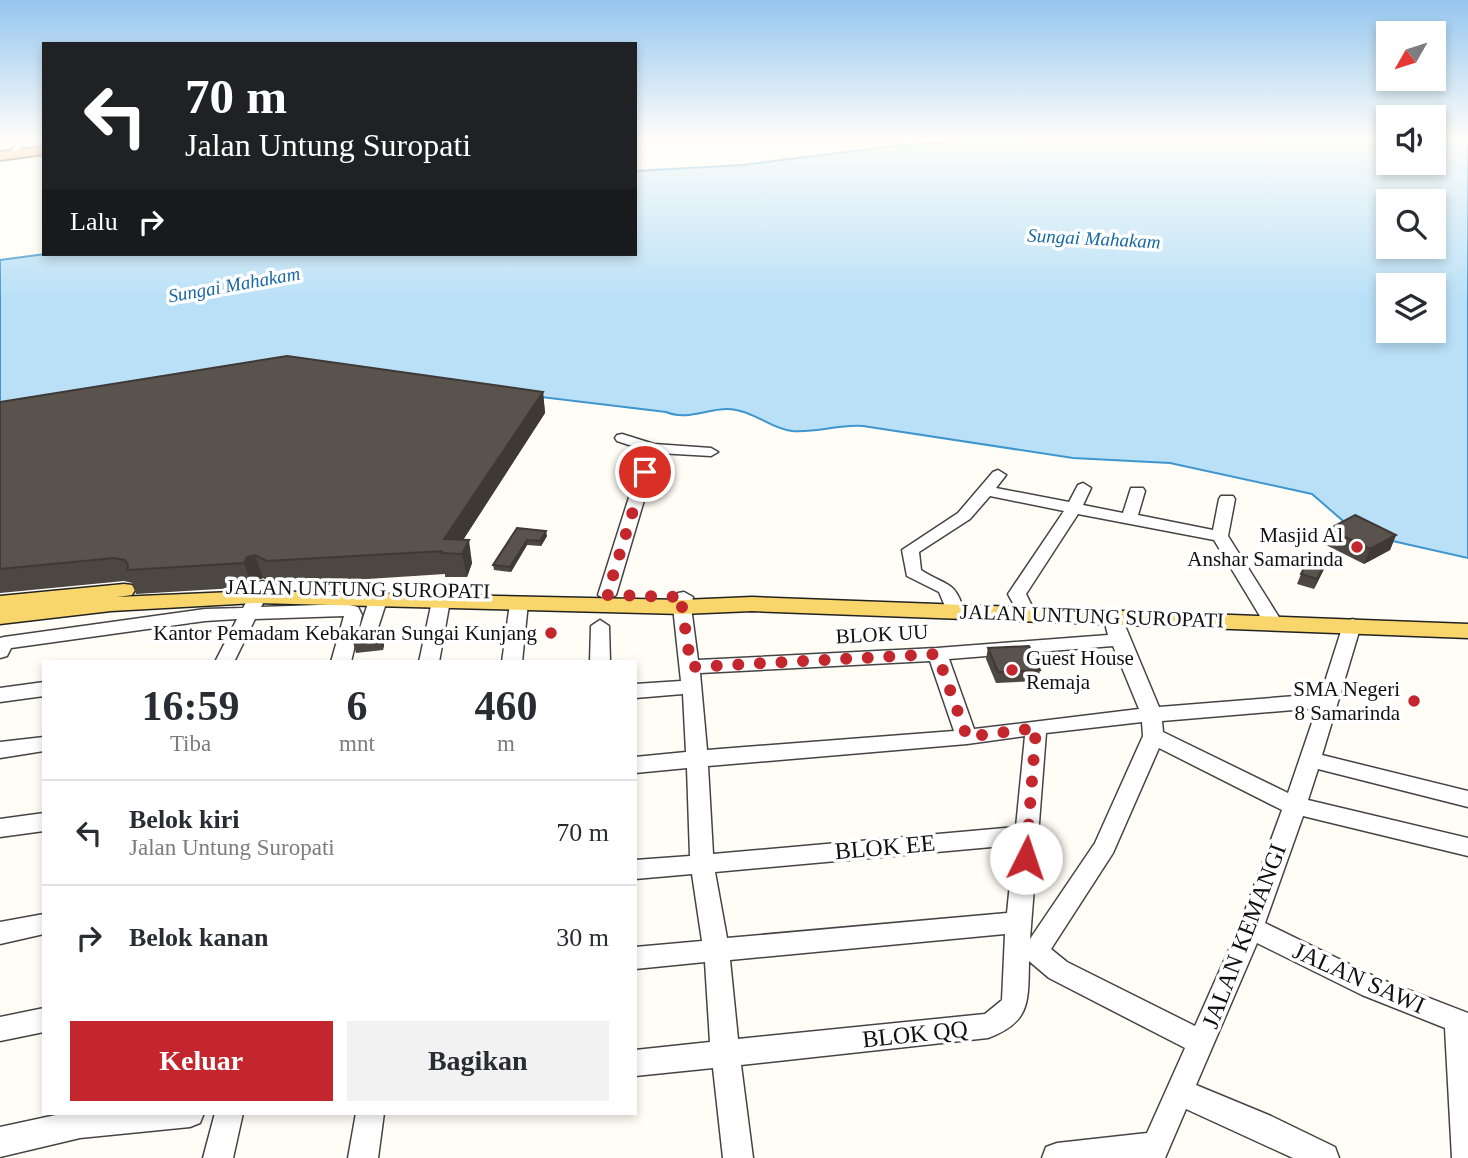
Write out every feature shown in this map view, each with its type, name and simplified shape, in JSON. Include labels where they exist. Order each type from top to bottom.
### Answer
[{"type":"main road","name":"JALAN UNTUNG SUROPATI","points":[[0,603],[97,591],[256,598],[519,603],[683,602]]},
{"type":"main road","name":"JALAN UNTUNG SUROPATI","points":[[0,617],[111,604],[256,598],[607,595],[716,604],[1027,614],[1115,628],[1273,622],[1468,631]]},
{"type":"street","points":[[622,438],[652,448],[711,452]]},
{"type":"street","points":[[607,595],[652,448]]},
{"type":"street","points":[[955,612],[951,592],[913,572],[910,550],[964,516],[998,475]]},
{"type":"street","points":[[1050,503],[1058,487]]},
{"type":"street","points":[[1027,614],[1017,594],[1074,508],[1083,488]]},
{"type":"street","points":[[986,491],[1220,536]]},
{"type":"street","points":[[1129,520],[1137,491]]},
{"type":"street","points":[[1227,499],[1220,536],[1273,622]]},
{"type":"street","points":[[1,646],[192,616],[256,598],[352,611],[341,660]]},
{"type":"street","points":[[225,660],[256,598]]},
{"type":"street","points":[[367,634],[377,600]]},
{"type":"street","points":[[429,660],[440,601]]},
{"type":"street","points":[[683,602],[691,677],[702,864],[717,952],[724,1052],[738,1158]]},
{"type":"street","points":[[512,660],[519,603]]},
{"type":"street","name":"JALAN KEMANGI","points":[[1057,1158],[1158,1152],[1178,1091],[1202,1043],[1251,928],[1293,805],[1312,760],[1352,625]]},
{"type":"street","points":[[600,626],[600,660]]},
{"type":"street","points":[[1115,628],[1153,726],[1293,805],[1468,847]]},
{"type":"street","name":"BLOK UU","points":[[637,690],[691,677],[937,654],[1115,628]]},
{"type":"street","points":[[937,654],[967,737]]},
{"type":"street","points":[[0,695],[42,689]]},
{"type":"street","points":[[637,765],[821,747],[967,737],[1098,719],[1153,726],[1226,707],[1330,700]]},
{"type":"street","points":[[1036,951],[1105,848],[1153,726]]},
{"type":"street","points":[[1027,835],[1036,728]]},
{"type":"street","points":[[0,750],[42,744]]},
{"type":"street","points":[[1312,760],[1468,799]]},
{"type":"street","points":[[0,828],[42,822]]},
{"type":"street","name":"BLOK EE","points":[[637,870],[1027,835]]},
{"type":"street","name":"BLOK QQ","points":[[637,1063],[988,1026],[1002,1019],[1015,1004],[1018,922],[1027,835]]},
{"type":"street","points":[[637,958],[1018,922],[1036,951],[1058,970],[1202,1043]]},
{"type":"street","points":[[0,933],[42,924]]},
{"type":"street","name":"JALAN SAWI","points":[[1251,928],[1371,987],[1463,1023]]},
{"type":"street","points":[[0,1029],[42,1020]]},
{"type":"street","points":[[1463,1023],[1467,1158]]},
{"type":"street","points":[[1178,1091],[1261,1126],[1324,1158]]},
{"type":"street","points":[[0,1142],[80,1124],[170,1115]]},
{"type":"street","points":[[218,1158],[229,1115]]},
{"type":"street","points":[[363,1158],[370,1115]]},
{"type":"water","name":"Sungai Mahakam","points":[[637,194],[1376,194],[1376,259],[1446,259],[1446,194],[1468,194],[1468,558],[1357,533],[1312,494],[1170,463],[1073,458],[863,426],[792,431],[750,414],[727,409],[675,415],[399,380],[0,419],[0,260],[42,254],[637,256]]},
{"type":"building","points":[[287,356],[543,392],[444,539],[469,540],[462,554],[441,553],[442,551],[267,561],[255,555],[247,557],[244,563],[127,570],[125,560],[114,558],[0,569],[0,402]]},
{"type":"building","points":[[1355,515],[1396,535],[1370,549],[1329,529]]},
{"type":"building","points":[[517,528],[546,531],[540,541],[527,540],[510,567],[493,565]]},
{"type":"building","points":[[1311,554],[1328,559],[1317,579],[1301,574]]},
{"type":"building","points":[[382,629],[380,640],[353,642],[356,631]]},
{"type":"building","points":[[1029,646],[1040,670],[998,672],[988,648]]},
{"type":"place","name":"Masjid Al Anshar Samarinda","points":[[1357,547]]},
{"type":"place","name":"Kantor Pemadam Kebakaran Sungai Kunjang","points":[[551,633]]},
{"type":"place","name":"Guest House Remaja","points":[[1012,670]]},
{"type":"place","name":"SMA Negeri 8 Samarinda","points":[[1414,701]]},
{"type":"route","points":[[645,472],[607,595],[684,597],[682,607],[691,667],[937,654],[967,737],[1036,728],[1026,858]]}]
